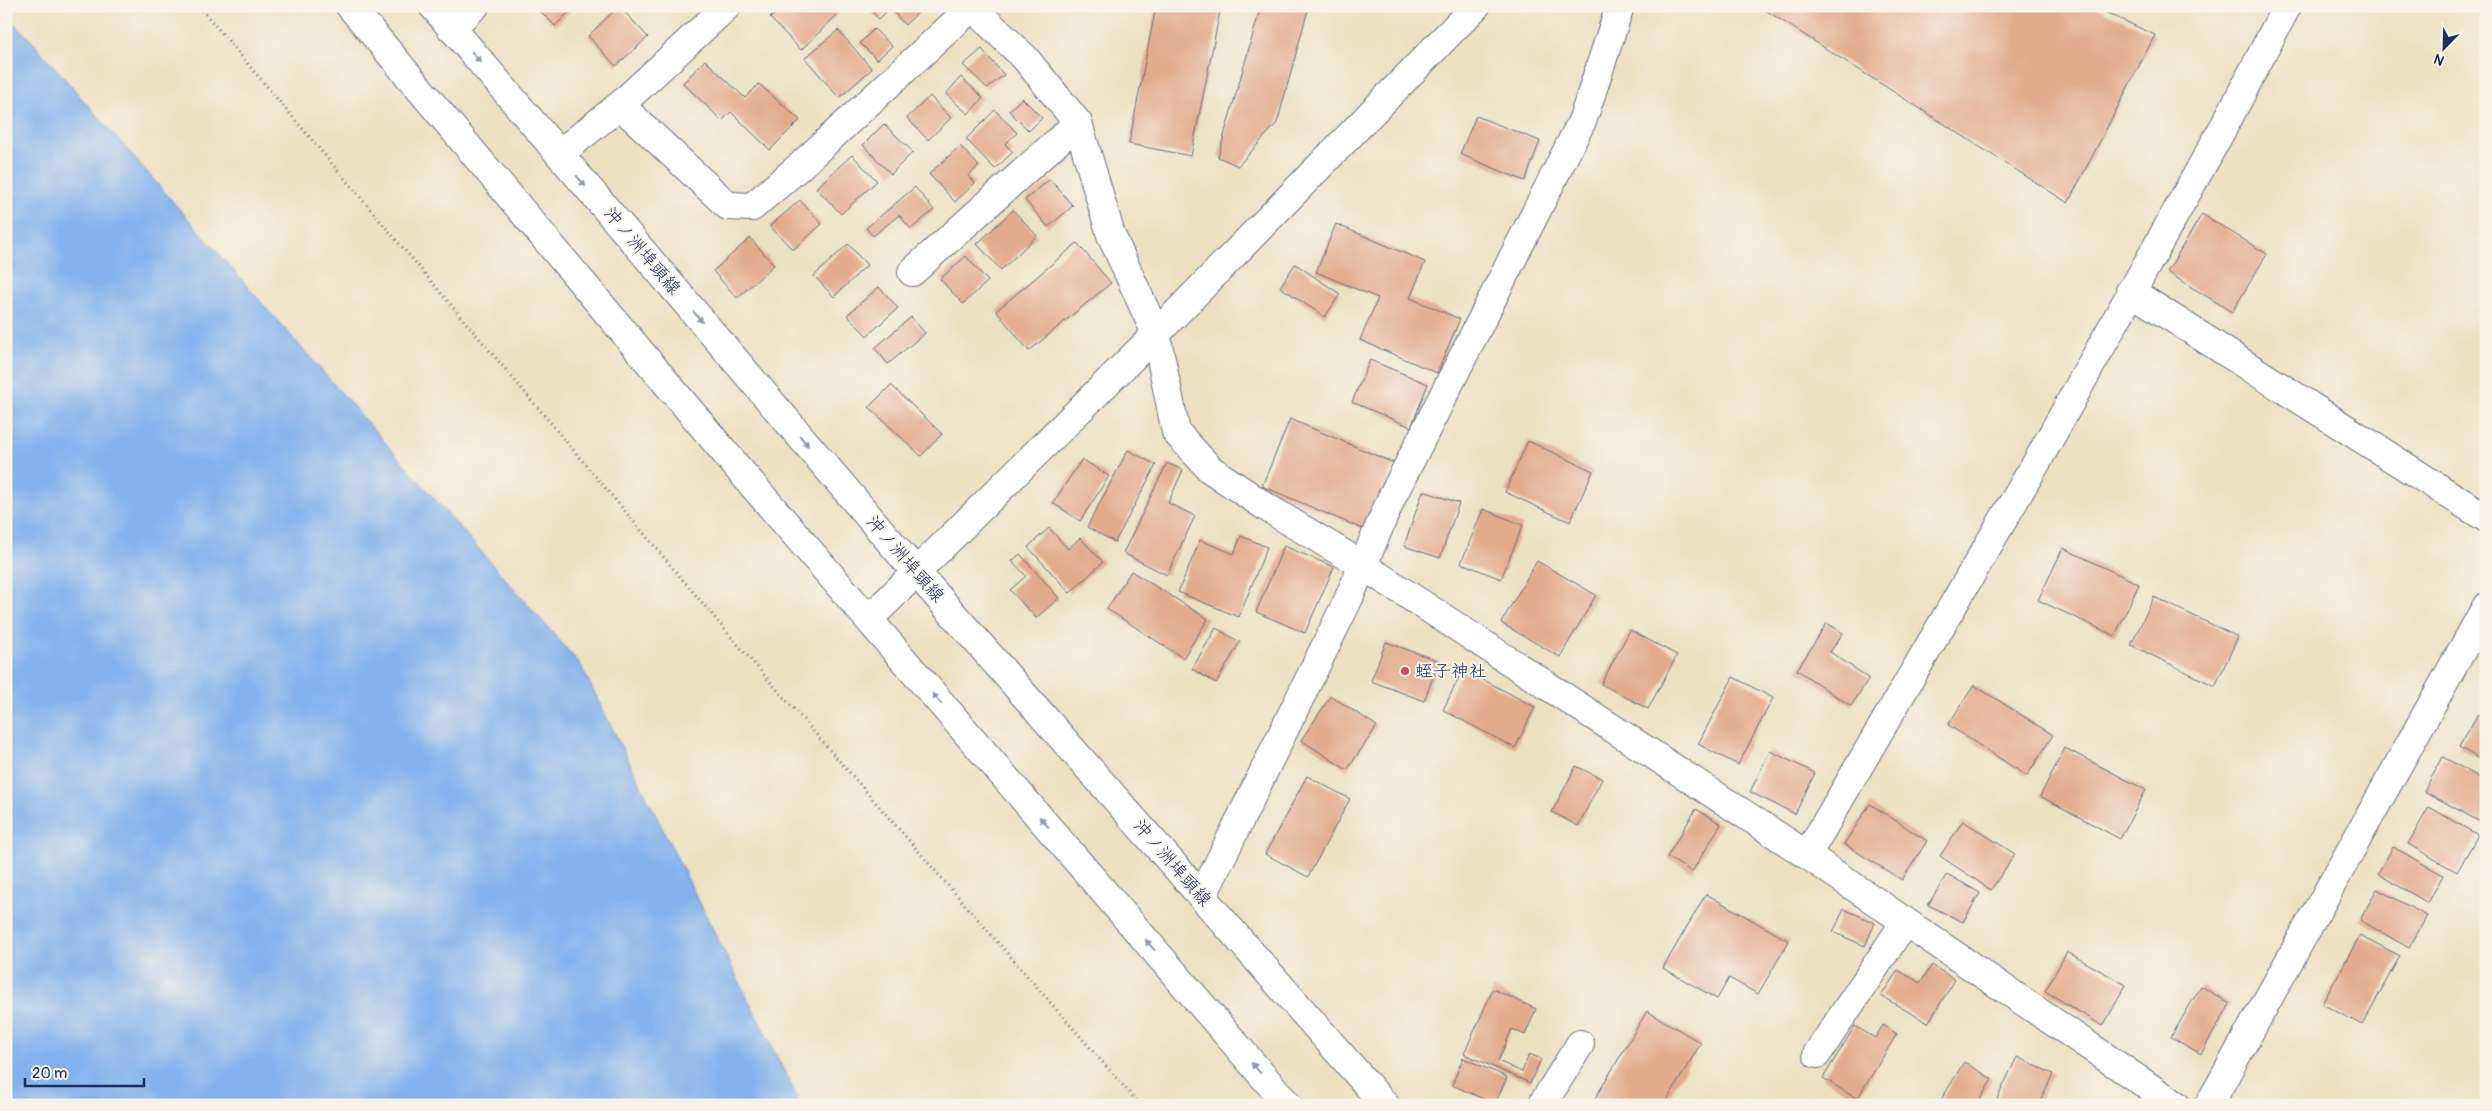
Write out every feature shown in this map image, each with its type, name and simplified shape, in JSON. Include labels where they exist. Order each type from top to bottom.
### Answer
[{"type":"street","points":[[350,6],[737,468],[1288,1105]]},
{"type":"street","name":"沖ノ洲埠頭線","points":[[433,6],[916,572],[1385,1105]]},
{"type":"street","points":[[451,28],[475,6]]},
{"type":"street","points":[[559,154],[620,105],[727,6]]},
{"type":"street","points":[[869,619],[1156,334],[1476,6]]},
{"type":"street","points":[[1202,897],[1348,600],[1392,497],[1583,119],[1620,6]]},
{"type":"street","points":[[1807,855],[2038,460],[2130,291],[2228,119],[2287,6]]},
{"type":"street","points":[[620,105],[728,206],[752,207],[800,166],[971,7],[1025,58],[1078,123],[1111,235],[1156,334],[1176,432],[1210,469],[1266,507],[1362,565],[1807,855],[2176,1105]]},
{"type":"street","points":[[912,272],[1078,123]]},
{"type":"street","points":[[2130,291],[2486,518]]},
{"type":"street","points":[[2210,1105],[2486,607]]},
{"type":"street","points":[[1817,1054],[1905,922]]},
{"type":"street","points":[[1542,1105],[1580,1044]]},
{"type":"path","points":[[199,6],[731,637],[1140,1105]]},
{"type":"water","points":[[6,16],[27,36],[580,664],[801,1105],[6,1105]]},
{"type":"building","points":[[535,6],[575,6],[555,26]]},
{"type":"building","points":[[619,6],[648,37],[616,66],[588,36]]},
{"type":"building","points":[[782,6],[830,6],[838,14],[801,50],[770,18]]},
{"type":"building","points":[[866,6],[925,6],[905,25],[890,8],[879,19]]},
{"type":"building","points":[[1156,6],[1221,6],[1191,156],[1129,144]]},
{"type":"building","points":[[1261,6],[1309,6],[1277,123],[1238,166],[1218,157]]},
{"type":"building","points":[[1759,6],[2092,6],[2155,35],[2068,203]]},
{"type":"building","points":[[874,29],[892,46],[877,60],[860,43]]},
{"type":"building","points":[[838,30],[872,69],[839,98],[805,58]]},
{"type":"building","points":[[982,49],[1004,75],[987,88],[963,65]]},
{"type":"building","points":[[705,60],[745,98],[759,84],[800,120],[770,150],[731,112],[722,121],[683,83]]},
{"type":"building","points":[[961,77],[983,98],[968,114],[946,94]]},
{"type":"building","points":[[930,96],[951,118],[928,140],[907,118]]},
{"type":"building","points":[[1022,98],[1042,118],[1029,131],[1009,111]]},
{"type":"building","points":[[995,110],[1017,133],[1005,144],[1013,152],[995,169],[966,139]]},
{"type":"building","points":[[1476,116],[1540,141],[1525,181],[1460,154]]},
{"type":"building","points":[[884,124],[913,152],[891,174],[863,145]]},
{"type":"building","points":[[960,146],[979,166],[968,176],[975,183],[955,202],[929,174]]},
{"type":"building","points":[[852,155],[877,181],[841,214],[816,188]]},
{"type":"building","points":[[1050,179],[1073,206],[1048,227],[1025,200]]},
{"type":"building","points":[[915,187],[934,210],[911,229],[899,215],[873,236],[866,228]]},
{"type":"building","points":[[800,200],[822,224],[793,250],[770,226]]},
{"type":"building","points":[[1013,210],[1037,236],[1001,270],[977,244]]},
{"type":"building","points":[[2202,214],[2267,254],[2232,312],[2167,272]]},
{"type":"building","points":[[1336,224],[1425,262],[1410,298],[1460,319],[1437,373],[1360,340],[1378,298],[1316,272]]},
{"type":"building","points":[[750,238],[774,265],[737,298],[713,271]]},
{"type":"building","points":[[1077,243],[1111,283],[1029,351],[996,311]]},
{"type":"building","points":[[848,244],[867,265],[834,297],[814,276]]},
{"type":"building","points":[[966,256],[988,281],[963,304],[940,279]]},
{"type":"building","points":[[1295,264],[1340,294],[1325,317],[1280,287]]},
{"type":"building","points":[[879,287],[898,308],[867,336],[847,315]]},
{"type":"building","points":[[911,317],[925,333],[888,364],[875,348]]},
{"type":"building","points":[[1370,360],[1428,384],[1411,427],[1352,402]]},
{"type":"building","points":[[891,385],[942,434],[921,456],[869,407]]},
{"type":"building","points":[[1290,419],[1394,463],[1365,530],[1262,486]]},
{"type":"building","points":[[1528,441],[1593,471],[1570,522],[1505,492]]},
{"type":"building","points":[[1128,450],[1156,465],[1115,542],[1087,527]]},
{"type":"building","points":[[1082,459],[1109,476],[1080,521],[1053,503]]},
{"type":"building","points":[[1167,463],[1183,470],[1168,503],[1195,516],[1167,575],[1123,553]]},
{"type":"building","points":[[1423,491],[1459,503],[1440,558],[1404,546]]},
{"type":"building","points":[[1483,509],[1523,525],[1501,579],[1461,563]]},
{"type":"building","points":[[1049,528],[1068,549],[1080,538],[1103,562],[1070,593],[1028,547]]},
{"type":"building","points":[[1241,536],[1267,547],[1239,617],[1178,592],[1200,540],[1234,554]]},
{"type":"building","points":[[1284,546],[1334,567],[1305,633],[1256,612]]},
{"type":"building","points":[[2063,548],[2139,584],[2115,636],[2038,600]]},
{"type":"building","points":[[1020,554],[1059,598],[1036,618],[1010,590],[1026,576],[1012,561]]},
{"type":"building","points":[[1537,561],[1596,595],[1560,657],[1501,623]]},
{"type":"building","points":[[1131,571],[1208,619],[1183,658],[1107,609]]},
{"type":"building","points":[[2154,597],[2238,637],[2215,686],[2131,645]]},
{"type":"building","points":[[1827,623],[1843,633],[1830,652],[1869,678],[1851,706],[1797,670]]},
{"type":"building","points":[[1216,628],[1240,642],[1216,683],[1192,669]]},
{"type":"building","points":[[1630,630],[1677,655],[1648,709],[1601,684]]},
{"type":"building","name":"蛭子神社","points":[[1386,642],[1439,661],[1424,701],[1371,681]]},
{"type":"building","points":[[1463,669],[1535,707],[1515,748],[1443,710]]},
{"type":"building","points":[[1733,677],[1773,698],[1738,765],[1698,744]]},
{"type":"building","points":[[1974,685],[2053,735],[2027,776],[1948,725]]},
{"type":"building","points":[[1331,696],[1377,726],[1347,770],[1301,740]]},
{"type":"building","points":[[2478,714],[2486,718],[2486,763],[2459,747]]},
{"type":"building","points":[[2065,748],[2146,790],[2120,839],[2040,796]]},
{"type":"building","points":[[1770,751],[1815,773],[1795,814],[1750,792]]},
{"type":"building","points":[[2443,757],[2486,781],[2484,824],[2424,791]]},
{"type":"building","points":[[1576,766],[1602,779],[1578,826],[1552,812]]},
{"type":"building","points":[[1307,776],[1350,799],[1308,877],[1265,854]]},
{"type":"building","points":[[1870,804],[1927,841],[1902,880],[1844,844]]},
{"type":"building","points":[[2429,807],[2478,835],[2457,872],[2408,844]]},
{"type":"building","points":[[1696,809],[1721,824],[1692,872],[1667,857]]},
{"type":"building","points":[[1963,821],[2015,854],[1991,890],[1940,856]]},
{"type":"building","points":[[2393,847],[2443,875],[2428,903],[2378,874]]},
{"type":"building","points":[[1947,874],[1980,893],[1963,922],[1928,905]]},
{"type":"building","points":[[2377,889],[2427,916],[2409,948],[2360,920]]},
{"type":"building","points":[[1706,894],[1789,941],[1758,994],[1729,978],[1717,999],[1663,968]]},
{"type":"building","points":[[1844,909],[1875,923],[1865,946],[1833,932]]},
{"type":"building","points":[[2360,935],[2400,956],[2362,1025],[2322,1004]]},
{"type":"building","points":[[2067,952],[2126,985],[2103,1026],[2045,991]]},
{"type":"building","points":[[1932,965],[1955,980],[1928,1023],[1881,996],[1898,970],[1920,983]]},
{"type":"building","points":[[2201,986],[2230,1004],[2201,1054],[2171,1037]]},
{"type":"building","points":[[1493,989],[1536,1009],[1525,1035],[1512,1029],[1498,1061],[1522,1072],[1529,1054],[1541,1059],[1530,1083],[1464,1054]]},
{"type":"building","points":[[1647,1011],[1701,1043],[1664,1105],[1591,1105]]},
{"type":"building","points":[[1883,1025],[1897,1034],[1857,1099],[1823,1078],[1855,1026],[1875,1038]]},
{"type":"building","points":[[2017,1057],[2053,1074],[2038,1105],[1994,1105]]},
{"type":"building","points":[[1463,1058],[1507,1077],[1495,1104],[1452,1085]]},
{"type":"building","points":[[1964,1062],[1992,1079],[1977,1105],[1938,1105]]},
{"type":"place","name":"蛭子神社","points":[[1405,671]]}]
